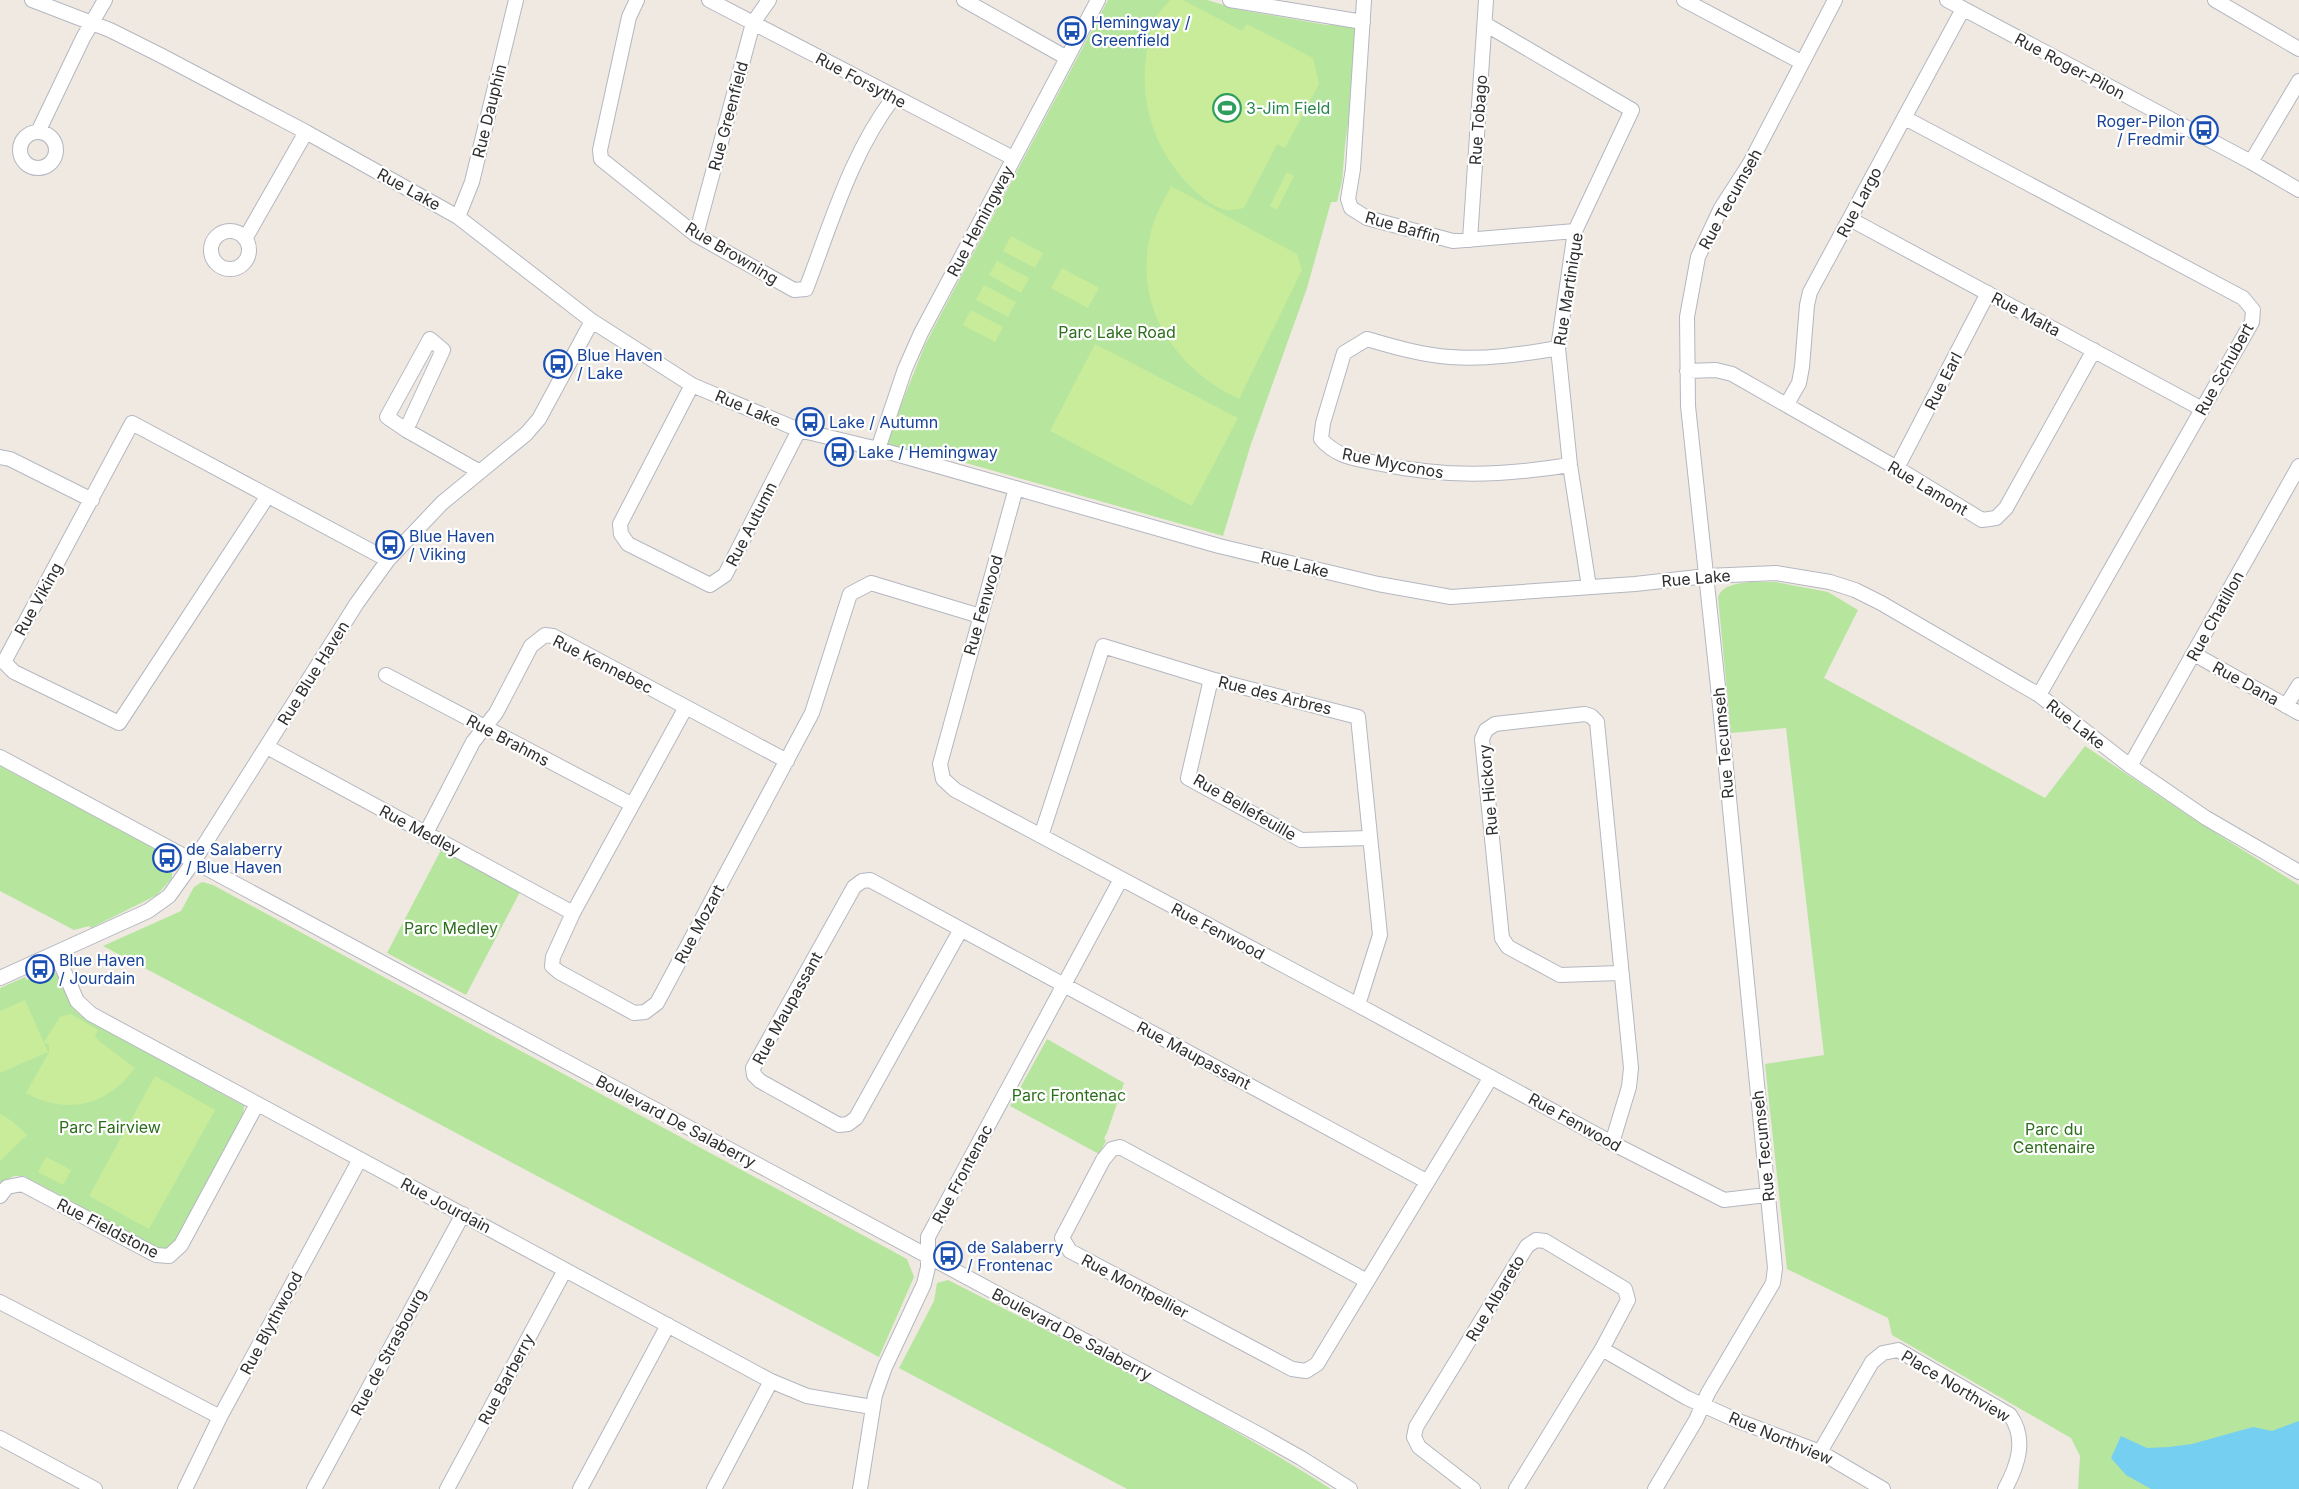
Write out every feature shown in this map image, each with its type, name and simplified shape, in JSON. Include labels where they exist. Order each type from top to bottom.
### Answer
[{"type":"street","name":"Rue Lake","points":[[32,0],[92,24],[167,58],[306,132],[458,217],[592,321],[692,385],[799,430],[878,449],[1220,546],[1378,584],[1451,597],[1707,576],[1776,573],[1830,582],[1855,590],[2038,695],[2130,766],[2206,818],[2299,872]]},
{"type":"street","points":[[38,132],[105,0]]},
{"type":"street","name":"Rue Browning","points":[[637,0],[629,18],[600,150],[601,159],[696,235],[794,290],[806,289],[849,175],[879,117],[894,97]]},
{"type":"street","name":"Rue Forsythe","points":[[709,0],[1013,158]]},
{"type":"street","name":"Rue Greenfield","points":[[696,235],[753,23],[769,0]]},
{"type":"street","points":[[964,0],[1067,58]]},
{"type":"street","name":"Rue Hemingway","points":[[878,449],[896,392],[915,347],[1098,0]]},
{"type":"street","name":"Rue Baffin","points":[[1364,0],[1349,205],[1356,212],[1368,218],[1453,241],[1575,231]]},
{"type":"street","name":"Rue Tobago","points":[[1470,240],[1486,0]]},
{"type":"street","points":[[1684,0],[1801,62]]},
{"type":"street","name":"Rue Tecumseh","points":[[1656,1489],[1696,1420],[1715,1380],[1773,1283],[1775,1268],[1772,1231],[1766,1195],[1707,576],[1688,406],[1687,317],[1698,257],[1721,208],[1750,163],[1835,0]]},
{"type":"street","name":"Rue Roger-Pilon","points":[[1947,0],[2251,162],[2299,190]]},
{"type":"street","points":[[2215,0],[2299,49]]},
{"type":"street","name":"Rue Dauphin","points":[[458,217],[472,182],[514,1]]},
{"type":"street","points":[[1235,1],[1363,22]]},
{"type":"street","name":"Rue Largo","points":[[1787,404],[1799,383],[1810,292],[1963,9]]},
{"type":"street","name":"Rue Martinique","points":[[1485,24],[1632,110],[1575,231],[1558,348],[1570,465],[1589,587]]},
{"type":"street","points":[[2251,162],[2299,81]]},
{"type":"street","name":"Rue Schubert","points":[[1905,118],[2244,298],[2253,310],[2252,322],[2038,695]]},
{"type":"street","points":[[245,239],[306,132]]},
{"type":"street","name":"Rue Malta","points":[[1850,219],[2202,409]]},
{"type":"street","name":"Rue Earl","points":[[1897,468],[1988,293]]},
{"type":"street","name":"Rue Blue Haven","points":[[0,978],[157,907],[173,892],[194,862],[357,603],[388,560],[442,504],[526,434],[539,420],[592,321]]},
{"type":"street","points":[[406,430],[443,350],[430,339],[387,417],[406,430],[480,472]]},
{"type":"street","name":"Rue Myconos","points":[[1558,348],[1495,356],[1450,357],[1402,350],[1367,339],[1344,353],[1323,423],[1321,439],[1330,450],[1341,455],[1391,466],[1451,475],[1509,474],[1570,465]]},
{"type":"street","name":"Rue Lamont","points":[[1687,371],[1716,370],[1732,374],[1897,468],[1982,520],[1996,518],[2006,508],[2094,350]]},
{"type":"street","name":"Rue Autumn","points":[[692,385],[620,524],[621,534],[628,544],[710,585],[725,575],[799,430]]},
{"type":"street","name":"Rue Viking","points":[[267,497],[119,723],[14,672],[4,662],[132,423],[267,497],[388,560]]},
{"type":"street","points":[[0,457],[10,459],[92,500]]},
{"type":"street","name":"Rue Chatillon","points":[[2130,766],[2299,466]]},
{"type":"street","name":"Rue Fenwood","points":[[1016,488],[940,764],[943,779],[955,790],[1612,1143],[1724,1200],[1766,1195]]},
{"type":"street","name":"Rue Mozart","points":[[686,707],[573,912],[553,957],[552,966],[559,972],[634,1013],[646,1012],[657,1003],[812,714],[850,594],[871,582],[980,616]]},
{"type":"street","name":"Rue Kennebec","points":[[426,833],[474,742],[496,713],[531,646],[545,635],[553,636],[786,761]]},
{"type":"street","name":"Rue des Arbres","points":[[1041,836],[1103,646],[1211,679],[1358,717],[1380,935],[1358,1005]]},
{"type":"street","name":"Rue Dana","points":[[2194,654],[2299,713]]},
{"type":"street","name":"Rue Brahms","points":[[386,675],[631,804]]},
{"type":"street","name":"Rue Bellefeuille","points":[[1211,679],[1188,778],[1301,840],[1370,838]]},
{"type":"street","points":[[2286,706],[2299,685]]},
{"type":"street","name":"Rue Hickory","points":[[1612,1143],[1629,1087],[1631,1068],[1620,973],[1597,722],[1591,716],[1585,714],[1495,724],[1486,730],[1482,739],[1502,938],[1508,947],[1560,975],[1620,973]]},
{"type":"street","name":"Rue Medley","points":[[266,747],[573,912]]},
{"type":"street","name":"Boulevard De Salaberry","points":[[0,756],[1282,1447],[1350,1489]]},
{"type":"street","name":"Rue Frontenac","points":[[860,1489],[872,1407],[881,1376],[924,1284],[928,1256],[928,1237],[1121,879]]},
{"type":"street","name":"Rue Maupassant","points":[[960,930],[856,1118],[848,1124],[839,1125],[760,1081],[754,1075],[753,1068],[854,887],[862,881],[870,880],[1426,1181]]},
{"type":"street","name":"Rue Jourdain","points":[[56,953],[75,997],[84,1009],[771,1381],[803,1395],[872,1407]]},
{"type":"street","name":"Rue Montpellier","points":[[1367,1281],[1120,1148],[1112,1149],[1103,1160],[1062,1238],[1070,1251],[1292,1369],[1306,1371],[1317,1364],[1490,1077]]},
{"type":"street","name":"Rue Fieldstone","points":[[0,1196],[7,1186],[22,1184],[156,1255],[169,1256],[181,1245],[257,1104]]},
{"type":"street","name":"Rue Blythwood","points":[[185,1489],[220,1417],[360,1159]]},
{"type":"street","name":"Rue de Strasbourg","points":[[314,1489],[463,1214]]},
{"type":"street","name":"Rue Albareto","points":[[1473,1489],[1418,1446],[1414,1437],[1416,1427],[1526,1246],[1536,1240],[1545,1241],[1625,1289],[1628,1300],[1602,1349],[1516,1489]]},
{"type":"street","name":"Rue Barberry","points":[[447,1489],[565,1270]]},
{"type":"street","points":[[0,1302],[220,1417]]},
{"type":"street","points":[[580,1489],[668,1325]]},
{"type":"street","points":[[1602,1349],[1703,1405]]},
{"type":"street","name":"Place Northview","points":[[1820,1452],[1872,1362],[1883,1353],[1898,1350],[2010,1415],[2018,1426],[2020,1446],[2005,1489]]},
{"type":"street","points":[[714,1489],[771,1381]]},
{"type":"street","name":"Rue Northview","points":[[1703,1405],[1736,1420],[1820,1452],[1883,1489]]},
{"type":"street","points":[[0,1438],[95,1489]]},
{"type":"green space","name":"Parc Lake Road","points":[[1108,0],[1207,0],[1241,10],[1327,25],[1363,22],[1345,145],[1342,181],[1337,202],[1331,202],[1307,288],[1251,444],[1223,536],[938,455],[878,449],[891,430],[925,345]]},
{"type":"green space","name":"3-Jim Field","points":[[1171,0],[1183,0],[1242,31],[1247,24],[1313,58],[1319,84],[1285,148],[1277,144],[1244,208],[1223,209],[1209,202],[1193,189],[1169,159],[1152,125],[1145,88],[1147,50],[1154,22],[1160,11]]},
{"type":"green space","points":[[1287,172],[1294,176],[1277,210],[1270,206]]},
{"type":"green space","points":[[1171,186],[1297,254],[1302,270],[1239,399],[1215,386],[1176,351],[1162,330],[1153,307],[1147,282],[1147,256],[1154,222]]},
{"type":"green space","points":[[1011,236],[1043,253],[1035,268],[1003,251]]},
{"type":"green space","points":[[997,261],[1029,278],[1021,293],[989,275]]},
{"type":"green space","points":[[1062,268],[1099,288],[1088,308],[1051,288]]},
{"type":"green space","points":[[984,285],[1016,302],[1008,317],[976,300]]},
{"type":"green space","points":[[971,310],[1003,327],[995,342],[963,325]]},
{"type":"green space","points":[[1095,344],[1238,418],[1192,506],[1050,431]]},
{"type":"green space","name":"Parc du Centenaire","points":[[1749,582],[1776,582],[1828,592],[1858,610],[1824,678],[2045,798],[2085,746],[2198,822],[2299,885],[2299,1489],[2078,1489],[2080,1456],[2071,1438],[1892,1335],[1888,1318],[1787,1269],[1765,1064],[1824,1055],[1786,728],[1731,733],[1718,597],[1723,589],[1727,587]]},
{"type":"green space","points":[[0,766],[168,856],[172,863],[172,878],[157,895],[91,928],[89,926],[74,930],[0,891]]},
{"type":"green space","name":"Parc Medley","points":[[441,850],[520,892],[466,995],[387,953]]},
{"type":"green space","points":[[202,882],[213,885],[907,1259],[914,1277],[879,1357],[103,946],[181,911],[194,887]]},
{"type":"green space","name":"Parc Fairview","points":[[45,968],[55,972],[72,1006],[85,1019],[244,1106],[243,1114],[175,1241],[168,1248],[160,1249],[24,1176],[14,1176],[0,1183],[0,988],[25,977],[27,980],[33,977],[32,974]]},
{"type":"green space","points":[[25,1000],[48,1052],[0,1073],[0,1011]]},
{"type":"green space","points":[[71,1014],[98,1030],[95,1036],[99,1041],[135,1068],[112,1091],[86,1103],[71,1105],[41,1100],[26,1093],[49,1052],[49,1045],[44,1042],[60,1017]]},
{"type":"green space","name":"Parc Frontenac","points":[[1047,1039],[1124,1083],[1104,1138],[1106,1141],[1099,1154],[1010,1106]]},
{"type":"green space","points":[[155,1076],[215,1110],[149,1229],[89,1196]]},
{"type":"green space","points":[[0,1114],[12,1121],[27,1135],[0,1161]]},
{"type":"green space","points":[[46,1157],[71,1170],[63,1185],[38,1172]]},
{"type":"green space","points":[[948,1280],[1190,1406],[1285,1460],[1331,1489],[1127,1489],[899,1368],[934,1301],[937,1283]]},
{"type":"water","points":[[2299,1421],[2299,1489],[2151,1489],[2126,1475],[2111,1458],[2121,1436],[2147,1448],[2169,1447],[2192,1444],[2253,1427],[2272,1431]]},
{"type":"place","name":"Hemingway / Greenfield","points":[[1072,31]]},
{"type":"place","name":"3-Jim Field","points":[[1227,108]]},
{"type":"place","name":"Roger-Pilon / Fredmir","points":[[2204,130]]},
{"type":"place","name":"Blue Haven / Lake","points":[[558,364]]},
{"type":"place","name":"Lake / Autumn","points":[[810,422]]},
{"type":"place","name":"Lake / Hemingway","points":[[839,452]]},
{"type":"place","name":"Blue Haven / Viking","points":[[390,545]]},
{"type":"place","name":"de Salaberry / Blue Haven","points":[[167,858]]},
{"type":"place","name":"Blue Haven / Jourdain","points":[[40,969]]},
{"type":"place","name":"de Salaberry / Frontenac","points":[[948,1256]]}]
